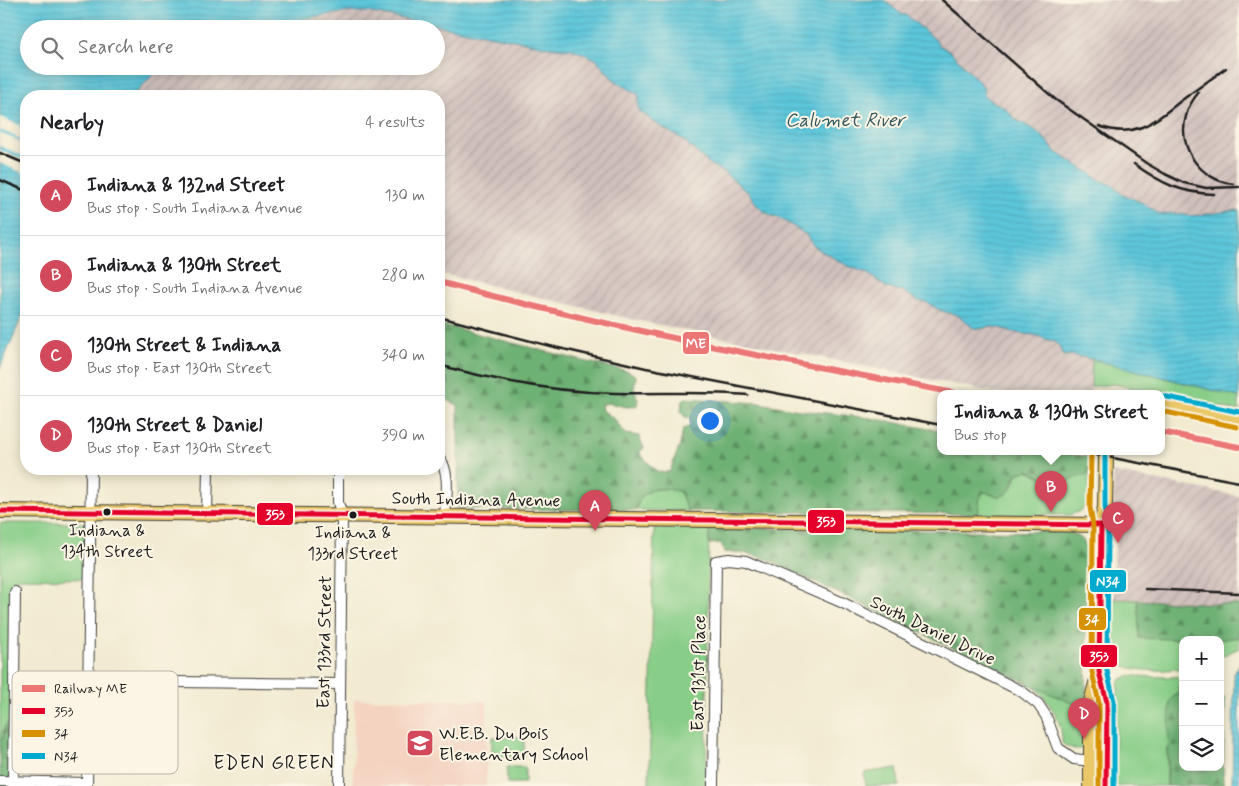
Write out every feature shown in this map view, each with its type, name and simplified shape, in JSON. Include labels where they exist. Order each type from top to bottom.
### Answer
[{"type":"main road","points":[[1165,404],[1239,420]]},
{"type":"main road","points":[[1091,786],[1091,702],[1099,672],[1101,524],[1097,507],[1102,458]]},
{"type":"main road","name":"South Indiana Avenue","points":[[0,511],[1101,524]]},
{"type":"main road","points":[[1099,672],[1107,702],[1106,786]]},
{"type":"street","points":[[445,468],[446,517]]},
{"type":"street","points":[[88,671],[91,475]]},
{"type":"street","points":[[207,514],[208,475]]},
{"type":"street","name":"East 133rd Street","points":[[338,475],[338,502],[342,516],[339,786]]},
{"type":"street","name":"South Daniel Drive","points":[[716,560],[746,561],[840,602],[1021,691],[1038,704],[1046,716],[1058,748],[1074,759],[1091,761],[1106,766]]},
{"type":"street","name":"East 131st Place","points":[[713,786],[716,560]]},
{"type":"street","points":[[14,671],[15,592]]},
{"type":"street","points":[[178,682],[340,684]]},
{"type":"street","points":[[0,782],[13,784],[87,785]]},
{"type":"shaded area","points":[[884,0],[1239,0],[1239,210],[1192,216],[1172,213],[1161,215],[1143,203],[1121,194],[1114,186],[1102,181],[1053,150],[1049,143],[1035,130],[1015,119],[1004,108],[988,99],[984,95],[982,86],[949,50],[940,46],[907,15],[901,15]]},
{"type":"shaded area","points":[[350,12],[368,12],[413,20],[304,20]]},
{"type":"shaded area","points":[[445,26],[585,53],[596,59],[613,79],[639,95],[638,108],[640,112],[682,139],[708,163],[725,173],[749,193],[764,212],[783,220],[805,234],[814,246],[848,266],[867,273],[887,288],[903,291],[918,301],[926,302],[941,311],[958,315],[972,327],[979,329],[992,326],[1017,333],[1034,335],[1055,342],[1062,354],[1092,359],[1091,390],[982,390],[635,320],[445,274],[445,90],[139,90],[153,75],[445,75]]},
{"type":"shaded area","points":[[1113,472],[1239,496],[1239,605],[1113,599],[1115,546]]},
{"type":"shaded area","name":"W.E.B. Du Bois Elementary School","points":[[354,699],[487,701],[486,786],[353,786]]},
{"type":"green space","points":[[445,326],[628,371],[636,376],[634,389],[638,399],[637,405],[629,407],[606,403],[602,404],[601,409],[614,419],[626,434],[639,436],[644,448],[640,455],[660,472],[670,471],[680,445],[683,429],[691,426],[690,419],[681,412],[682,401],[685,398],[759,403],[799,410],[871,418],[937,430],[937,455],[1077,455],[1090,457],[1089,471],[1085,476],[1078,476],[1068,481],[1051,477],[1043,478],[1028,470],[1017,474],[1010,490],[1000,497],[985,492],[982,494],[978,514],[688,511],[680,492],[665,489],[647,492],[642,496],[636,510],[458,509],[458,405],[445,399]]},
{"type":"green space","points":[[1092,359],[1239,397],[1239,411],[1165,395],[1165,390],[1142,390],[1114,384],[1091,387]]},
{"type":"green space","points":[[1028,470],[1042,478],[1051,477],[1068,481],[1078,476],[1085,476],[1089,471],[1089,493],[1086,505],[1076,513],[1068,515],[978,514],[980,495],[985,492],[993,495],[1014,485],[1017,474]]},
{"type":"green space","points":[[657,489],[670,489],[680,492],[688,511],[636,510],[643,496]]},
{"type":"green space","points":[[0,523],[82,523],[86,526],[86,579],[19,578],[14,581],[12,586],[11,722],[3,730],[3,739],[0,740]]},
{"type":"green space","points":[[654,528],[709,528],[706,786],[649,786]]},
{"type":"green space","points":[[709,528],[1068,532],[1075,534],[1080,537],[1087,549],[1086,709],[1035,687],[767,559],[749,554],[725,552],[721,543],[709,544]]},
{"type":"green space","points":[[1113,599],[1138,600],[1139,638],[1179,639],[1179,668],[1136,669],[1127,667],[1114,658]]},
{"type":"green space","points":[[1138,600],[1239,605],[1239,637],[1224,639],[1224,636],[1179,636],[1179,639],[1139,638]]},
{"type":"green space","points":[[1239,637],[1239,648],[1224,655],[1224,639]]},
{"type":"green space","points":[[1130,676],[1179,676],[1179,687],[1167,753],[1167,786],[1114,786],[1118,684],[1121,679]]},
{"type":"green space","points":[[1179,686],[1179,771],[1223,771],[1223,786],[1167,786],[1170,701],[1178,692]]},
{"type":"green space","points":[[1035,687],[1086,709],[1085,748],[1068,747],[1062,743],[1058,720],[1050,705]]},
{"type":"green space","points":[[1224,697],[1225,698],[1224,742]]},
{"type":"green space","points":[[8,722],[11,722],[11,786],[0,786],[0,740],[3,739],[4,728]]},
{"type":"green space","points":[[492,737],[524,737],[524,757],[492,757]]},
{"type":"green space","points":[[507,767],[525,767],[525,783],[507,783]]},
{"type":"green space","points":[[897,768],[899,786],[866,786],[864,773]]},
{"type":"water","name":"Calumet River","points":[[0,0],[884,0],[901,14],[906,15],[937,41],[940,46],[949,50],[983,86],[984,95],[988,99],[1005,108],[1015,119],[1035,130],[1049,143],[1053,150],[1102,181],[1114,186],[1121,194],[1143,203],[1161,215],[1172,213],[1192,216],[1239,210],[1239,397],[1092,359],[1070,355],[1064,356],[1055,342],[1034,335],[1017,333],[992,326],[978,329],[972,327],[958,315],[941,311],[926,302],[918,301],[903,291],[887,288],[867,273],[848,266],[823,252],[814,246],[805,234],[783,220],[764,212],[749,193],[725,173],[708,163],[682,139],[653,122],[640,111],[638,108],[639,95],[613,79],[596,59],[572,49],[556,48],[445,27],[445,20],[409,20],[367,12],[350,12],[299,20],[20,20],[20,75],[153,75],[139,90],[20,90],[20,321],[0,368]]},
{"type":"water","points":[[1239,665],[1239,786],[1232,786],[1234,673]]},
{"type":"pier","points":[[0,117],[20,125],[20,138],[0,130]]},
{"type":"pier","points":[[0,133],[20,141],[20,154],[0,146]]},
{"type":"pier","points":[[0,150],[20,158],[20,171],[0,163]]},
{"type":"railway","points":[[942,0],[1056,100],[1146,163],[1184,183],[1206,188],[1239,187]]},
{"type":"railway","points":[[1099,126],[1123,131],[1144,126],[1163,115],[1226,68]]},
{"type":"railway","points":[[1199,92],[1191,103],[1186,116],[1185,140],[1189,151],[1194,161],[1211,177],[1222,182],[1234,184]]},
{"type":"railway","points":[[0,153],[20,161]]},
{"type":"railway","points":[[1134,164],[1171,186],[1191,192],[1214,194]]},
{"type":"railway","points":[[0,180],[20,188]]},
{"type":"railway","points":[[445,319],[550,346],[646,368],[937,424]]},
{"type":"railway","points":[[445,367],[504,381],[548,388],[615,393],[748,395]]},
{"type":"railway","points":[[1097,455],[1239,482]]},
{"type":"railway","points":[[1145,589],[1239,593]]},
{"type":"rail line","name":"ME","points":[[445,284],[631,329],[939,390]]},
{"type":"rail line","name":"ME","points":[[1165,433],[1239,447]]},
{"type":"transit line","name":"N34","points":[[1165,396],[1239,412]]},
{"type":"transit line","name":"34","points":[[1165,412],[1237,427]]},
{"type":"transit line","name":"34","points":[[1091,455],[1090,507],[1093,526],[1092,672],[1099,703],[1099,786]]},
{"type":"transit line","name":"N34","points":[[1105,455],[1105,506],[1108,525],[1107,671],[1114,701],[1114,786]]},
{"type":"transit line","name":"353","points":[[0,511],[1101,525]]},
{"type":"transit line","name":"353","points":[[1101,525],[1099,672],[1107,702],[1106,786]]},
{"type":"place","name":"Indiana & 134th Street","points":[[107,512]]},
{"type":"place","name":"Indiana & 130th Street","points":[[1051,512]]},
{"type":"place","name":"Indiana & 133rd Street","points":[[353,515]]},
{"type":"place","name":"Indiana & 132nd Street","points":[[595,531]]},
{"type":"place","name":"130th Street & Indiana","points":[[1118,543]]},
{"type":"place","name":"130th Street & Daniel","points":[[1084,739]]},
{"type":"place","name":"W.E.B. Du Bois Elementary School","points":[[420,743]]},
{"type":"district","name":"EDEN GREEN","points":[[274,762]]}]
